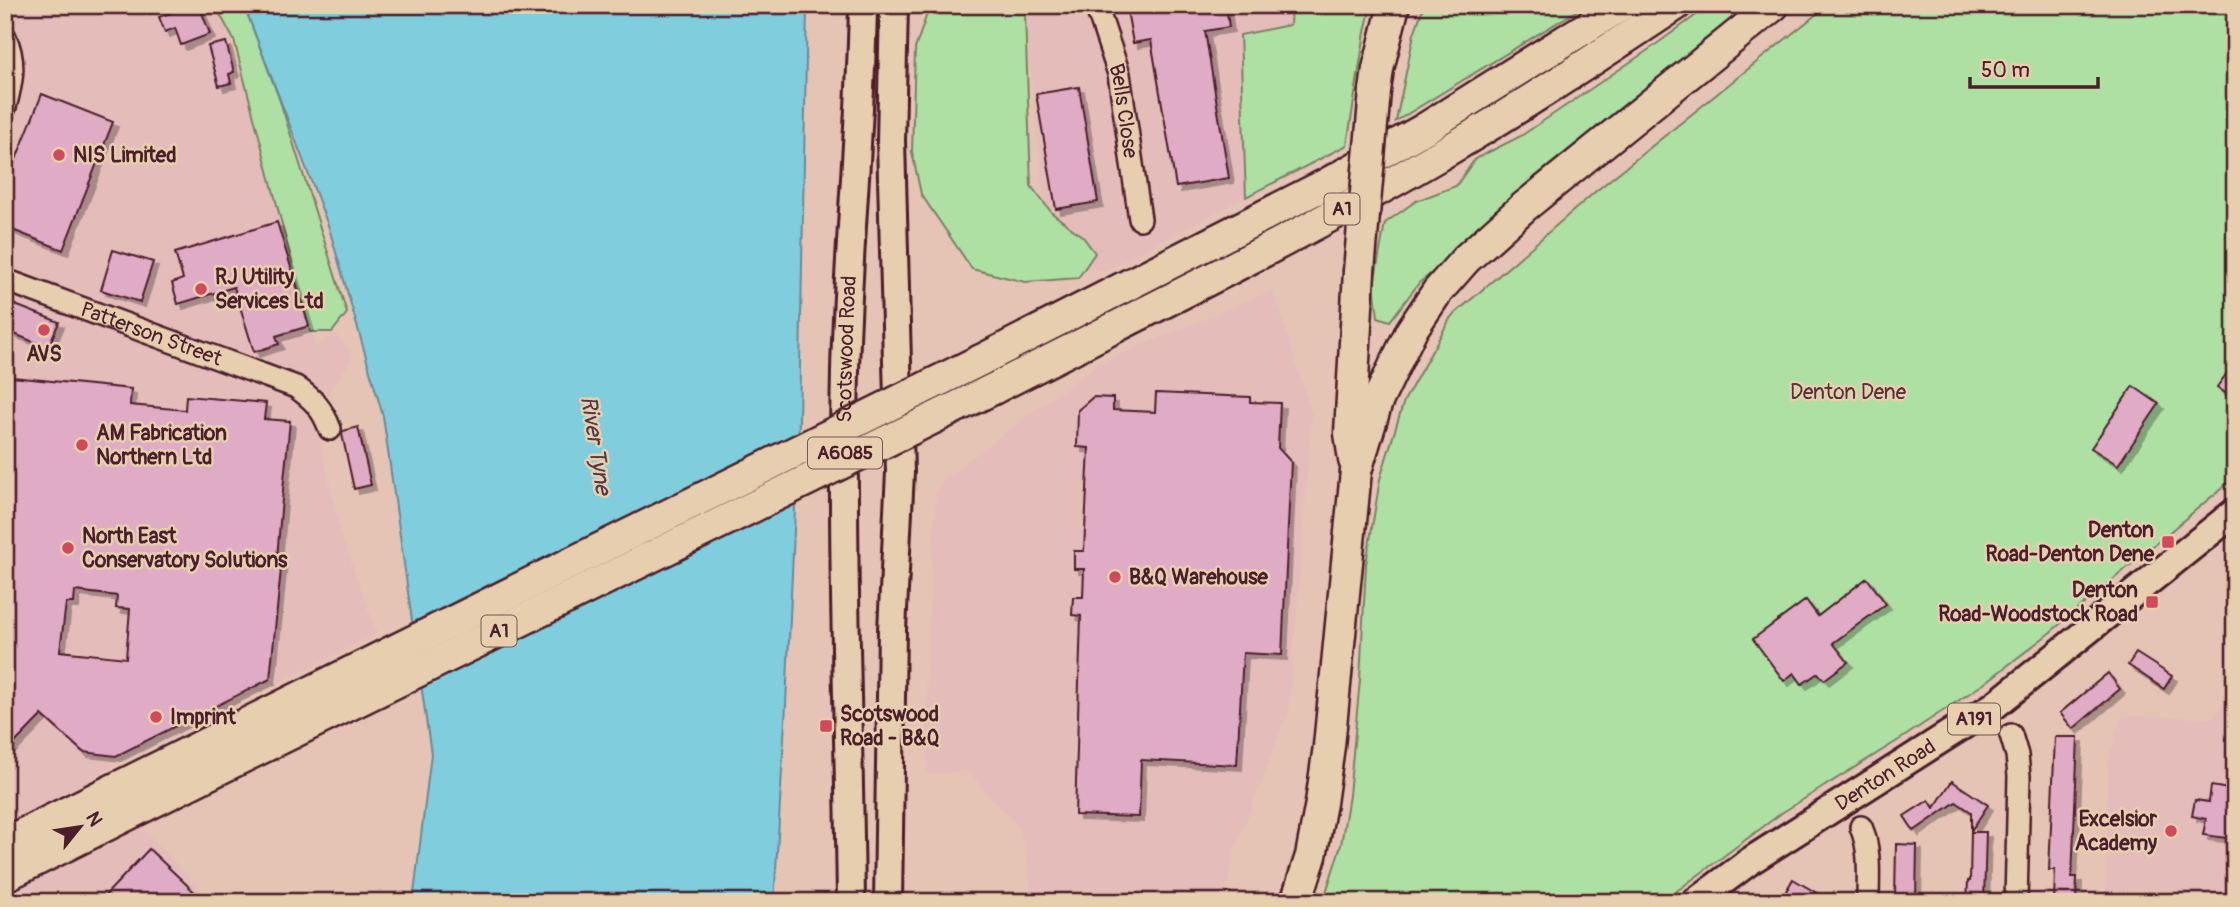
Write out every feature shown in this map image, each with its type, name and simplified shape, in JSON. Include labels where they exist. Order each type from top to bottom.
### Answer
[{"type":"highway","name":"A1","points":[[1356,471],[1350,433],[1359,271],[1375,91],[1394,5]]},
{"type":"highway","name":"A1","points":[[5,843],[981,360],[1328,183],[1435,122],[1622,5]]},
{"type":"highway","name":"A1","points":[[5,876],[995,388],[1339,211],[1533,99],[1676,5]]},
{"type":"highway","name":"A1","points":[[1296,902],[1311,856],[1323,792],[1356,471],[1377,402],[1405,343],[1437,292],[1466,259],[1524,207],[1774,5]]},
{"type":"main road","name":"Scotswood Road","points":[[851,902],[846,689],[845,371],[862,71],[863,5]]},
{"type":"main road","name":"A6085","points":[[888,902],[891,642],[900,472],[891,141],[894,5]]},
{"type":"main road","name":"Denton Road","points":[[1695,902],[1750,861],[1995,705],[2235,512]]},
{"type":"street","name":"Bells Close","points":[[1096,5],[1119,74],[1140,219]]},
{"type":"street","points":[[5,37],[12,51],[13,82],[5,107]]},
{"type":"street","name":"Patterson Street","points":[[5,280],[183,343],[296,387],[312,398],[324,412],[330,429]]},
{"type":"street","points":[[2011,735],[2019,776],[2016,902]]},
{"type":"street","points":[[1861,827],[1866,839],[1868,858],[1868,902]]},
{"type":"shaded area","points":[[5,5],[219,5],[273,170],[316,347],[334,333],[354,356],[314,413],[341,534],[377,634],[91,777],[214,902],[5,902]]},
{"type":"shaded area","points":[[1027,5],[1291,5],[1290,25],[1240,35],[1246,197],[1104,271],[1074,266],[1044,204],[1025,14]]},
{"type":"shaded area","name":"B&Q Warehouse","points":[[1273,290],[1312,416],[1289,709],[1234,852],[1224,902],[1032,902],[1027,860],[1019,827],[967,771],[927,774],[926,663],[936,490],[945,478],[1097,364]]},
{"type":"shaded area","name":"Excelsior Academy","points":[[2235,684],[2235,902],[2105,902],[2108,761],[2122,716],[2213,718]]},
{"type":"green space","points":[[215,5],[244,5],[280,101],[347,313],[332,332],[310,332],[234,40]]},
{"type":"green space","points":[[930,5],[1027,5],[1025,14],[1031,186],[1052,213],[1083,237],[1095,253],[1078,278],[1025,282],[972,269],[921,194],[912,152],[915,49]]},
{"type":"green space","points":[[1291,5],[1371,5],[1347,145],[1246,197],[1240,35],[1290,25]]},
{"type":"green space","points":[[1424,5],[1586,5],[1396,121],[1414,34]]},
{"type":"green space","points":[[1710,5],[1762,5],[1419,283],[1390,321],[1378,317],[1374,284],[1385,223],[1416,201],[1456,186],[1475,159],[1521,136]]},
{"type":"green space","name":"Denton Dene","points":[[1828,5],[2235,5],[2235,477],[2047,635],[1985,683],[1783,812],[1662,902],[1323,902],[1341,845],[1349,795],[1360,680],[1366,564],[1380,479],[1404,401],[1451,317],[1596,191]]},
{"type":"water","name":"River Tyne","points":[[244,5],[807,5],[799,420],[774,902],[413,902],[431,754],[383,416],[329,228]]},
{"type":"building","points":[[167,5],[199,5],[210,34],[181,45],[175,28],[165,32],[159,17],[170,13]]},
{"type":"building","points":[[1126,5],[1226,5],[1229,27],[1205,31],[1229,178],[1176,187],[1151,40],[1133,43]]},
{"type":"building","points":[[226,42],[234,72],[229,74],[231,83],[219,86],[208,46]]},
{"type":"building","points":[[1079,87],[1098,202],[1056,209],[1036,94]]},
{"type":"building","name":"NIS Limited","points":[[42,94],[113,122],[63,250],[5,227],[5,187]]},
{"type":"building","name":"RJ Utility Services Ltd","points":[[277,222],[309,326],[276,336],[279,344],[254,352],[234,287],[178,304],[172,283],[183,279],[175,253]]},
{"type":"building","points":[[113,250],[153,262],[140,302],[101,290]]},
{"type":"building","points":[[5,301],[59,322],[48,348],[5,330]]},
{"type":"building","points":[[2235,362],[2235,400],[2217,387]]},
{"type":"building","points":[[12,377],[131,389],[130,405],[185,410],[186,396],[266,403],[264,419],[290,421],[277,559],[282,559],[270,679],[116,756],[83,752],[42,715],[5,753],[5,391],[10,392]],"holes":[[[75,591],[117,596],[116,608],[130,609],[126,658],[60,651],[66,603],[74,603]]]},
{"type":"building","points":[[2133,386],[2159,404],[2118,465],[2091,448]]},
{"type":"building","points":[[1156,393],[1250,397],[1250,402],[1280,403],[1278,448],[1291,462],[1282,655],[1243,653],[1237,765],[1141,760],[1139,817],[1075,815],[1081,616],[1072,615],[1073,597],[1083,597],[1084,569],[1074,569],[1074,551],[1084,551],[1089,448],[1077,447],[1078,410],[1093,397],[1113,398],[1113,410],[1155,412]]},
{"type":"building","points":[[358,427],[371,485],[354,489],[342,434],[343,431]]},
{"type":"building","points":[[1867,578],[1886,604],[1833,643],[1848,662],[1824,680],[1818,673],[1802,684],[1794,673],[1784,681],[1753,639],[1806,600],[1818,616]]},
{"type":"building","points":[[2136,653],[2172,676],[2164,689],[2128,665]]},
{"type":"building","points":[[2108,673],[2120,689],[2073,729],[2060,713]]},
{"type":"building","points":[[2055,737],[2078,737],[2072,877],[2077,877],[2076,902],[2054,902],[2055,870],[2049,870]]},
{"type":"building","points":[[1952,781],[1988,805],[1971,831],[1971,812],[1956,802],[1914,831],[1904,816],[1929,800],[1934,808]]},
{"type":"building","points":[[2211,786],[2235,790],[2235,839],[2203,835],[2206,819],[2192,816],[2195,800],[2209,802]]},
{"type":"building","points":[[1971,832],[1986,832],[1984,902],[1967,902]]},
{"type":"building","points":[[1896,844],[1917,845],[1916,899],[1895,899]]},
{"type":"building","points":[[149,849],[205,902],[99,902]]},
{"type":"building","points":[[1793,879],[1832,902],[1800,902],[1785,893]]},
{"type":"place","name":"NIS Limited","points":[[59,155]]},
{"type":"place","name":"RJ Utility Services Ltd","points":[[201,289]]},
{"type":"place","name":"AVS","points":[[44,330]]},
{"type":"place","name":"AM Fabrication Northern Ltd","points":[[82,445]]},
{"type":"place","name":"Denton Road-Denton Dene","points":[[2168,542]]},
{"type":"place","name":"North East Conservatory Solutions","points":[[68,548]]},
{"type":"place","name":"B&Q Warehouse","points":[[1115,577]]},
{"type":"place","name":"Denton Road-Woodstock Road","points":[[2152,602]]},
{"type":"place","name":"Imprint","points":[[156,717]]},
{"type":"place","name":"Scotswood Road - B&Q","points":[[826,726]]},
{"type":"place","name":"Excelsior Academy","points":[[2171,831]]}]
